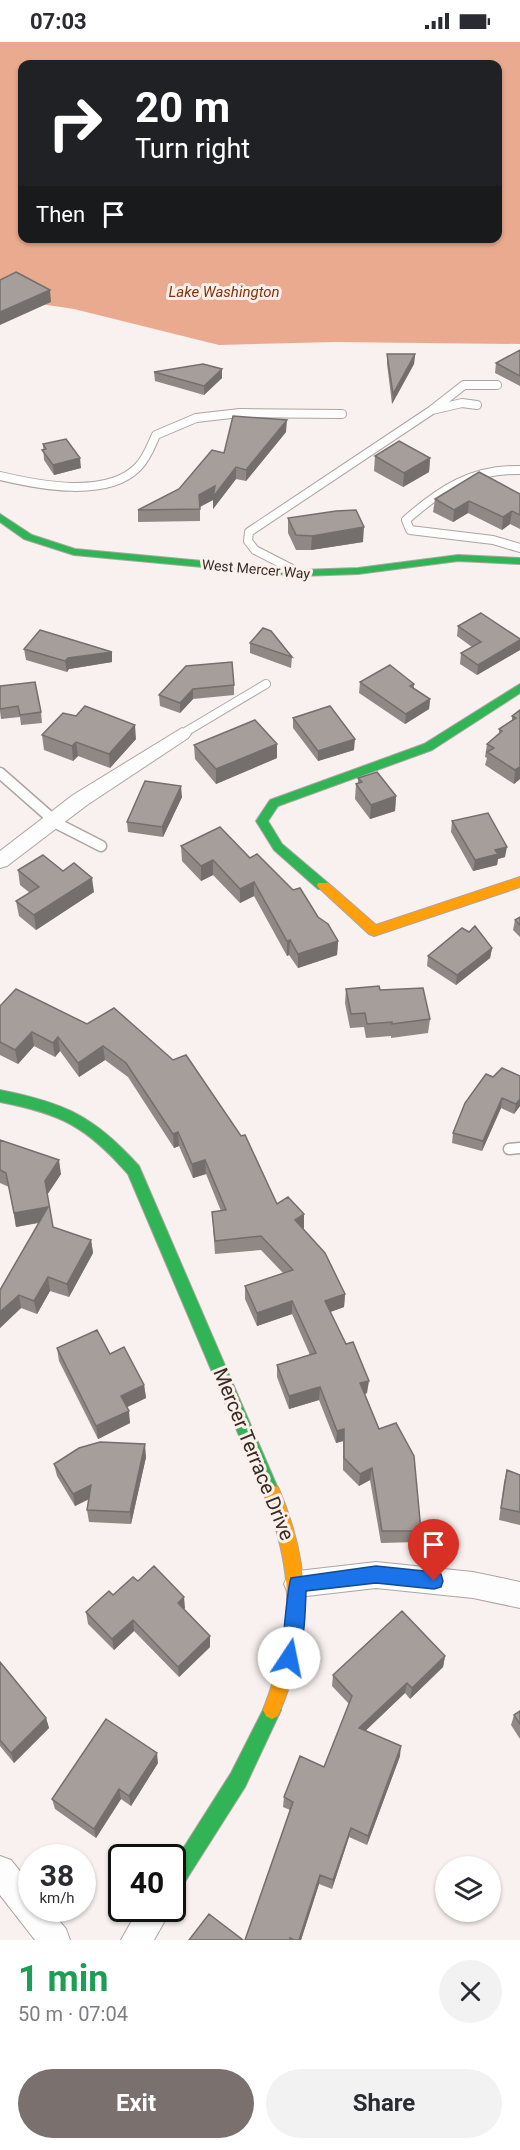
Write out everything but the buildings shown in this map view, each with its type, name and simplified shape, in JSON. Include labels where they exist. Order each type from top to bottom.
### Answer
[{"type":"street","name":"West Mercer Way","points":[[0,517],[28,537],[74,552],[300,573],[358,571],[458,558],[520,561]]},
{"type":"street","points":[[520,688],[428,747],[274,803],[262,821],[267,833],[278,847],[374,931],[520,882]]},
{"type":"street","points":[[0,861],[80,800],[182,734]]},
{"type":"street","name":"Mercer Terrace Drive","points":[[0,1096],[62,1109],[85,1119],[105,1136],[134,1170],[283,1518],[293,1552],[298,1584],[294,1636],[284,1681],[249,1758],[200,1844],[186,1864]]},
{"type":"street","points":[[298,1584],[376,1575],[473,1585],[520,1595]]},
{"type":"street","points":[[0,1871],[56,1940]]},
{"type":"street","points":[[136,1940],[148,1922]]},
{"type":"lane","points":[[300,573],[255,550],[248,541],[249,532],[432,410],[464,385],[497,385]]},
{"type":"lane","points":[[432,410],[462,403],[477,405]]},
{"type":"lane","points":[[0,476],[30,484],[88,488],[131,473],[148,455],[156,435],[196,418],[240,413],[342,414]]},
{"type":"lane","points":[[520,470],[478,471],[426,502],[406,520],[410,530],[426,534],[478,535],[520,548]]},
{"type":"lane","points":[[182,734],[266,684]]},
{"type":"lane","points":[[0,773],[51,821],[70,834],[101,846]]},
{"type":"water","name":"Lake Washington","points":[[0,42],[520,42],[520,344],[335,342],[219,345],[74,309],[0,298]]},
{"type":"traffic: fast","points":[[0,517],[28,537],[74,552],[300,573],[358,571],[458,558],[520,561]]},
{"type":"traffic: fast","points":[[323,886],[278,847],[262,821],[274,803],[428,747],[520,688]]},
{"type":"traffic: fast","points":[[0,1096],[43,1105],[75,1118],[104,1138],[134,1170],[272,1493]]},
{"type":"traffic: fast","points":[[186,1862],[238,1780],[272,1710]]},
{"type":"traffic: slow","points":[[323,886],[374,931],[520,882]]},
{"type":"traffic: slow","points":[[272,1493],[291,1548],[297,1602],[291,1655],[272,1710]]},
{"type":"route","points":[[289,1658],[294,1636],[298,1584],[376,1575],[434,1581]]}]
